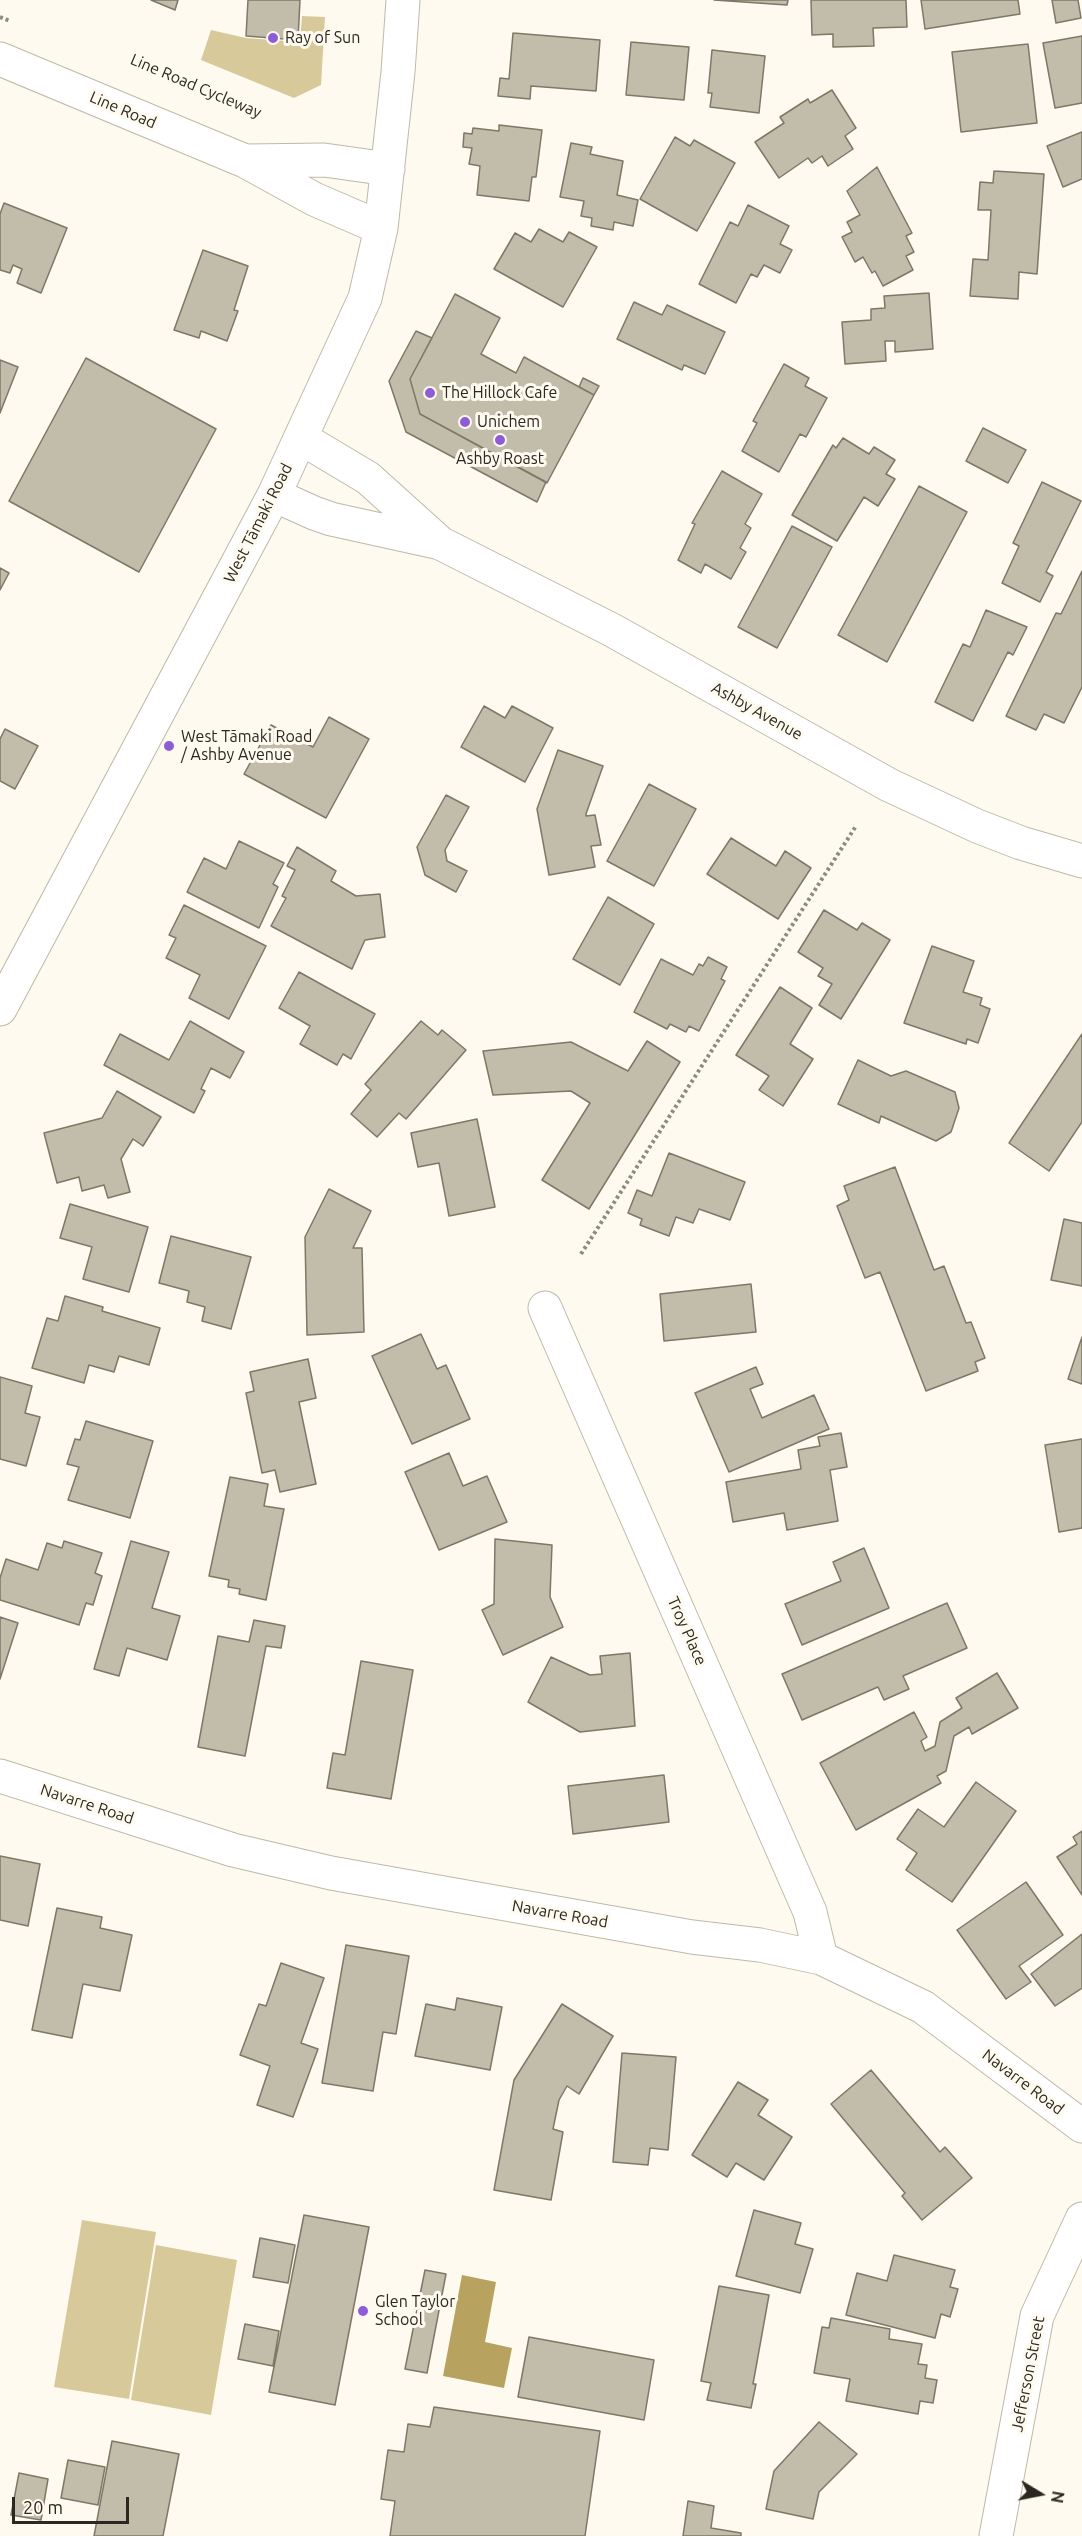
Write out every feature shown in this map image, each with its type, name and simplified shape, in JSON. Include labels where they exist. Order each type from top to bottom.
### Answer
[{"type":"street","name":"West Tāmaki Road","points":[[0,1009],[274,495],[365,298],[381,228],[398,72],[403,0]]},
{"type":"street","name":"Line Road","points":[[0,58],[245,161],[314,198],[381,228]]},
{"type":"street","name":"Line Road","points":[[245,161],[324,160],[388,169]]},
{"type":"street","name":"Ashby Avenue","points":[[301,438],[368,478],[440,543]]},
{"type":"street","name":"Ashby Avenue","points":[[274,495],[331,519],[440,543],[612,630],[889,785],[977,826],[1021,843],[1082,861]]},
{"type":"street","name":"Troy Place","points":[[545,1308],[810,1912],[821,1958]]},
{"type":"street","name":"Navarre Road","points":[[0,1776],[233,1850],[331,1873],[692,1937],[760,1945],[821,1958],[923,2007],[1082,2126]]},
{"type":"street","name":"Jefferson Street","points":[[996,2536],[1037,2316],[1082,2219]]},
{"type":"path","points":[[0,17],[11,22]]},
{"type":"path","points":[[581,1254],[856,826]]},
{"type":"shaded area","points":[[302,16],[325,17],[321,85],[294,98],[201,60],[211,30],[246,38],[300,42]]},
{"type":"shaded area","points":[[82,2220],[156,2232],[129,2399],[54,2387]]},
{"type":"shaded area","points":[[156,2245],[237,2260],[211,2415],[131,2400]]},
{"type":"shaded area","points":[[462,2275],[496,2282],[485,2342],[512,2348],[504,2388],[443,2376]]},
{"type":"building","points":[[151,0],[178,0],[175,10]]},
{"type":"building","points":[[248,0],[300,0],[298,40],[246,36]]},
{"type":"building","points":[[714,0],[788,0],[787,5]]},
{"type":"building","points":[[811,0],[906,0],[907,27],[873,28],[874,46],[833,47],[833,34],[812,35]]},
{"type":"building","points":[[921,0],[1018,0],[1020,14],[925,29]]},
{"type":"building","points":[[1052,0],[1078,0],[1081,18],[1056,23]]},
{"type":"building","points":[[513,33],[600,40],[596,91],[531,86],[530,99],[498,96],[500,78],[509,79]]},
{"type":"building","points":[[1082,36],[1082,103],[1055,108],[1043,43]]},
{"type":"building","points":[[631,42],[689,47],[684,100],[626,95]]},
{"type":"building","points":[[1028,44],[1037,123],[961,132],[952,52]]},
{"type":"building","points":[[712,50],[765,56],[759,113],[710,107],[712,93],[708,93]]},
{"type":"building","points":[[832,90],[856,128],[845,136],[853,149],[828,166],[822,156],[812,163],[808,158],[779,178],[755,142],[784,123],[780,117],[808,99],[810,103]]},
{"type":"building","points":[[499,125],[542,130],[536,177],[532,177],[529,201],[477,195],[480,166],[469,164],[472,148],[463,147],[464,133],[472,134],[473,128],[499,131]]},
{"type":"building","points":[[1082,132],[1082,179],[1063,187],[1047,146]]},
{"type":"building","points":[[675,137],[690,146],[694,140],[735,163],[697,231],[640,199]]},
{"type":"building","points":[[571,143],[592,147],[590,154],[623,161],[617,195],[638,200],[633,226],[614,222],[613,230],[591,226],[592,218],[581,216],[584,201],[560,197]]},
{"type":"building","points":[[877,167],[912,233],[906,236],[914,252],[906,256],[913,270],[883,286],[875,271],[872,273],[863,257],[855,262],[842,237],[852,232],[847,222],[860,215],[847,191]]},
{"type":"building","points":[[994,171],[1044,174],[1037,274],[1019,272],[1018,299],[970,296],[973,259],[988,260],[991,210],[978,210],[980,182],[993,183]]},
{"type":"building","points":[[4,203],[67,228],[41,293],[17,283],[22,269],[13,265],[10,273],[0,270],[0,214]]},
{"type":"building","points":[[748,205],[789,226],[780,244],[792,250],[780,273],[764,265],[757,277],[751,274],[736,303],[699,284],[730,222],[738,226]]},
{"type":"building","points":[[539,229],[563,242],[569,232],[597,247],[563,307],[494,269],[515,233],[531,242]]},
{"type":"building","points":[[203,250],[248,266],[234,310],[238,311],[227,341],[201,331],[199,338],[174,330]]},
{"type":"building","points":[[929,293],[933,349],[895,352],[895,341],[885,341],[886,361],[845,364],[842,322],[871,320],[871,309],[885,308],[884,296]]},
{"type":"building","points":[[455,294],[500,318],[481,354],[516,373],[524,357],[594,395],[547,483],[420,414],[410,379]]},
{"type":"building","points":[[634,302],[662,315],[667,305],[725,332],[705,374],[684,365],[682,370],[617,339]]},
{"type":"building","points":[[416,331],[432,338],[410,379],[420,414],[546,482],[537,502],[406,432],[389,381]]},
{"type":"building","points":[[86,358],[216,429],[139,572],[9,501]]},
{"type":"building","points":[[0,360],[18,367],[0,413]]},
{"type":"building","points":[[784,364],[809,378],[805,386],[827,398],[806,437],[800,434],[779,472],[742,451],[757,423],[753,421]]},
{"type":"building","points":[[583,378],[599,386],[594,395],[579,387]]},
{"type":"building","points":[[983,428],[1026,450],[1008,483],[966,461]]},
{"type":"building","points":[[843,438],[869,454],[874,447],[895,460],[886,474],[895,479],[878,506],[864,497],[837,541],[792,515],[833,445],[836,448]]},
{"type":"building","points":[[722,471],[762,494],[745,524],[751,528],[740,548],[746,552],[731,579],[705,564],[701,573],[678,560],[695,524],[692,523]]},
{"type":"building","points":[[1042,482],[1081,501],[1046,572],[1053,576],[1040,602],[1002,583],[1019,546],[1013,543]]},
{"type":"building","points":[[919,486],[967,512],[887,662],[838,635]]},
{"type":"building","points":[[792,526],[832,547],[777,648],[738,627]]},
{"type":"building","points":[[0,568],[9,573],[0,590]]},
{"type":"building","points":[[1082,571],[1082,687],[1064,723],[1044,714],[1036,730],[1006,716],[1056,613],[1061,614]]},
{"type":"building","points":[[986,610],[1027,627],[1013,655],[1008,652],[973,721],[935,702],[963,644],[970,647]]},
{"type":"building","points":[[484,706],[505,718],[512,706],[553,728],[525,782],[461,747]]},
{"type":"building","points":[[329,717],[369,739],[326,818],[244,774],[271,725],[313,747]]},
{"type":"building","points":[[5,729],[38,746],[15,789],[0,781],[0,739]]},
{"type":"building","points":[[558,750],[603,766],[586,814],[586,816],[595,815],[601,845],[591,846],[595,867],[549,875],[537,809]]},
{"type":"building","points":[[649,784],[696,809],[654,886],[607,861]]},
{"type":"building","points":[[446,795],[469,807],[445,850],[447,861],[467,871],[456,892],[425,875],[417,847]]},
{"type":"building","points":[[731,838],[776,866],[785,851],[811,868],[778,919],[707,874]]},
{"type":"building","points":[[239,841],[284,863],[273,884],[278,887],[259,928],[187,892],[204,858],[226,869]]},
{"type":"building","points":[[297,847],[336,871],[331,881],[356,896],[380,894],[385,937],[365,940],[352,969],[271,926],[286,898],[282,896],[295,870],[287,866]]},
{"type":"building","points":[[608,897],[654,924],[620,985],[573,959]]},
{"type":"building","points":[[184,905],[266,946],[229,1019],[189,998],[200,975],[166,958],[176,938],[169,935]]},
{"type":"building","points":[[824,910],[857,930],[862,923],[890,940],[841,1019],[819,1005],[832,984],[818,976],[823,968],[798,952]]},
{"type":"building","points":[[932,946],[974,961],[963,992],[982,998],[980,1005],[990,1009],[978,1043],[967,1039],[966,1044],[904,1023]]},
{"type":"building","points":[[708,957],[727,967],[721,979],[725,981],[699,1031],[689,1026],[686,1032],[670,1024],[667,1029],[634,1012],[661,959],[693,975],[699,964],[703,966]]},
{"type":"building","points":[[299,972],[375,1014],[351,1059],[343,1054],[337,1065],[300,1044],[310,1026],[279,1008]]},
{"type":"building","points":[[780,987],[812,1008],[790,1044],[813,1059],[783,1106],[759,1090],[769,1076],[736,1055]]},
{"type":"building","points":[[190,1021],[244,1052],[230,1078],[211,1068],[201,1089],[205,1091],[194,1113],[104,1065],[120,1034],[169,1060]]},
{"type":"building","points":[[421,1021],[438,1035],[442,1030],[466,1050],[406,1119],[399,1113],[377,1137],[351,1114],[371,1090],[365,1084]]},
{"type":"building","points":[[1082,1034],[1082,1122],[1049,1171],[1009,1143]]},
{"type":"building","points":[[647,1041],[680,1062],[589,1209],[542,1180],[590,1103],[571,1091],[493,1095],[483,1051],[571,1042],[628,1071]]},
{"type":"building","points":[[858,1060],[891,1076],[906,1071],[955,1092],[959,1108],[951,1132],[936,1141],[881,1116],[879,1123],[838,1104]]},
{"type":"building","points":[[117,1091],[161,1117],[143,1146],[133,1139],[121,1159],[130,1192],[108,1198],[104,1185],[82,1191],[79,1177],[57,1183],[44,1133],[102,1118]]},
{"type":"building","points":[[477,1119],[495,1207],[449,1216],[439,1163],[418,1167],[411,1133]]},
{"type":"building","points":[[669,1153],[745,1182],[730,1220],[699,1209],[693,1223],[676,1217],[669,1236],[640,1225],[642,1219],[628,1213],[637,1190],[652,1196]]},
{"type":"building","points":[[895,1167],[934,1270],[944,1266],[966,1323],[971,1322],[985,1358],[975,1362],[978,1371],[926,1391],[880,1272],[865,1278],[837,1206],[849,1200],[844,1186]]},
{"type":"building","points":[[329,1189],[371,1211],[353,1248],[362,1248],[364,1332],[307,1335],[305,1237]]},
{"type":"building","points":[[70,1204],[148,1227],[129,1292],[83,1279],[92,1247],[60,1238]]},
{"type":"building","points":[[1064,1219],[1082,1223],[1082,1286],[1051,1280]]},
{"type":"building","points":[[171,1236],[251,1257],[231,1329],[202,1321],[205,1307],[187,1302],[189,1291],[159,1283]]},
{"type":"building","points":[[751,1284],[756,1332],[664,1341],[660,1294]]},
{"type":"building","points":[[65,1296],[103,1307],[102,1311],[160,1328],[149,1365],[119,1356],[114,1372],[89,1365],[84,1383],[32,1368],[47,1318],[58,1321]]},
{"type":"building","points":[[421,1334],[437,1369],[446,1365],[470,1419],[412,1444],[372,1356]]},
{"type":"building","points":[[1082,1337],[1082,1384],[1068,1379]]},
{"type":"building","points":[[308,1359],[316,1398],[299,1402],[316,1484],[280,1492],[275,1470],[262,1473],[246,1393],[254,1391],[250,1372]]},
{"type":"building","points":[[756,1367],[763,1384],[750,1389],[762,1418],[814,1395],[829,1429],[729,1472],[695,1393]]},
{"type":"building","points":[[0,1377],[32,1386],[25,1413],[40,1417],[26,1466],[0,1459]]},
{"type":"building","points":[[86,1421],[153,1441],[130,1518],[68,1500],[79,1467],[67,1464],[75,1439],[80,1440]]},
{"type":"building","points":[[841,1433],[847,1467],[830,1470],[838,1521],[787,1530],[784,1513],[733,1522],[726,1482],[801,1469],[798,1450],[820,1446],[818,1437]]},
{"type":"building","points":[[1082,1439],[1082,1528],[1059,1532],[1045,1445]]},
{"type":"building","points":[[449,1453],[463,1486],[487,1476],[507,1522],[439,1550],[405,1472]]},
{"type":"building","points":[[230,1477],[268,1484],[264,1506],[284,1509],[266,1600],[239,1594],[240,1589],[228,1587],[229,1580],[209,1576]]},
{"type":"building","points":[[495,1539],[552,1545],[550,1597],[563,1627],[503,1655],[482,1610],[494,1604]]},
{"type":"building","points":[[64,1541],[102,1553],[95,1573],[102,1576],[93,1605],[86,1603],[79,1625],[0,1600],[0,1578],[6,1559],[38,1570],[47,1543],[62,1548]]},
{"type":"building","points":[[131,1541],[169,1552],[152,1608],[180,1616],[167,1660],[127,1648],[119,1676],[94,1669]]},
{"type":"building","points":[[864,1548],[889,1608],[802,1645],[785,1604],[841,1581],[833,1562]]},
{"type":"building","points":[[947,1603],[967,1648],[903,1676],[909,1689],[884,1700],[878,1687],[802,1720],[782,1674]]},
{"type":"building","points":[[0,1617],[18,1623],[0,1679]]},
{"type":"building","points":[[254,1620],[285,1626],[281,1648],[266,1646],[245,1756],[198,1747],[218,1636],[249,1642]]},
{"type":"building","points":[[630,1653],[635,1726],[580,1732],[528,1702],[551,1657],[590,1675],[602,1674],[600,1656]]},
{"type":"building","points":[[361,1661],[413,1670],[391,1799],[327,1788],[333,1753],[345,1755]]},
{"type":"building","points":[[997,1673],[1018,1708],[972,1734],[969,1727],[954,1736],[946,1771],[937,1776],[941,1783],[856,1830],[820,1763],[914,1712],[927,1737],[921,1741],[925,1751],[935,1746],[940,1722],[962,1708],[956,1698]]},
{"type":"building","points":[[664,1775],[669,1822],[573,1834],[568,1786]]},
{"type":"building","points":[[976,1782],[1016,1811],[952,1902],[906,1870],[917,1853],[897,1839],[918,1809],[944,1827]]},
{"type":"building","points":[[1082,1831],[1082,1895],[1057,1857],[1077,1844],[1073,1837]]},
{"type":"building","points":[[0,1856],[40,1864],[28,1926],[0,1920]]},
{"type":"building","points":[[1026,1882],[1063,1935],[1019,1966],[1031,1982],[1006,1999],[957,1930]]},
{"type":"building","points":[[57,1908],[102,1917],[100,1928],[132,1935],[120,1991],[83,1984],[72,2038],[32,2030]]},
{"type":"building","points":[[1082,1934],[1082,1988],[1055,2006],[1031,1974]]},
{"type":"building","points":[[346,1945],[409,1956],[396,2034],[383,2032],[373,2091],[322,2083]]},
{"type":"building","points":[[281,1963],[324,1978],[301,2043],[318,2049],[293,2117],[257,2105],[270,2066],[240,2055],[259,2004],[266,2006]]},
{"type":"building","points":[[457,1998],[502,2007],[490,2070],[415,2056],[426,2004],[455,2010]]},
{"type":"building","points":[[562,2004],[613,2036],[579,2094],[567,2086],[559,2100],[553,2129],[563,2132],[551,2200],[494,2190],[514,2080]]},
{"type":"building","points":[[622,2053],[676,2057],[668,2150],[650,2148],[648,2165],[613,2162]]},
{"type":"building","points":[[871,2070],[940,2152],[945,2147],[972,2178],[922,2220],[902,2196],[905,2193],[831,2104]]},
{"type":"building","points":[[738,2082],[768,2100],[758,2115],[792,2137],[764,2180],[736,2163],[727,2177],[692,2155]]},
{"type":"building","points":[[754,2210],[801,2223],[795,2244],[813,2249],[800,2293],[736,2276]]},
{"type":"building","points":[[304,2215],[369,2227],[335,2405],[269,2392]]},
{"type":"building","points":[[260,2238],[295,2245],[288,2283],[253,2277]]},
{"type":"building","points":[[894,2255],[955,2270],[950,2287],[958,2289],[950,2317],[941,2314],[935,2338],[846,2315],[857,2273],[887,2281]]},
{"type":"building","points":[[425,2270],[446,2274],[427,2373],[405,2369]]},
{"type":"building","points":[[719,2286],[769,2295],[753,2384],[756,2384],[751,2408],[707,2400],[711,2383],[701,2381]]},
{"type":"building","points":[[831,2318],[890,2329],[889,2339],[922,2344],[918,2364],[927,2365],[925,2378],[937,2380],[933,2403],[920,2401],[918,2414],[846,2401],[850,2379],[814,2373],[822,2327],[829,2328]]},
{"type":"building","points":[[245,2324],[279,2331],[273,2366],[238,2359]]},
{"type":"building","points":[[529,2337],[654,2360],[644,2420],[518,2397]]},
{"type":"building","points":[[434,2407],[600,2431],[585,2536],[390,2536],[395,2501],[381,2499],[388,2450],[404,2452],[408,2424],[430,2427]]},
{"type":"building","points":[[819,2422],[857,2454],[819,2492],[813,2519],[766,2509],[774,2471]]},
{"type":"building","points":[[112,2441],[179,2454],[163,2536],[94,2536]]},
{"type":"building","points":[[68,2460],[105,2467],[98,2505],[61,2498]]},
{"type":"building","points":[[19,2473],[48,2479],[41,2520],[11,2515]]},
{"type":"building","points":[[688,2501],[714,2506],[711,2528],[741,2533],[741,2536],[683,2536]]},
{"type":"place","name":"Ray of Sun","points":[[273,38]]},
{"type":"place","name":"The Hillock Cafe","points":[[430,393]]},
{"type":"place","name":"Unichem","points":[[465,422]]},
{"type":"place","name":"Ashby Roast","points":[[500,440]]},
{"type":"place","name":"West Tāmaki Road / Ashby Avenue","points":[[169,746]]},
{"type":"place","name":"Glen Taylor School","points":[[363,2311]]}]
